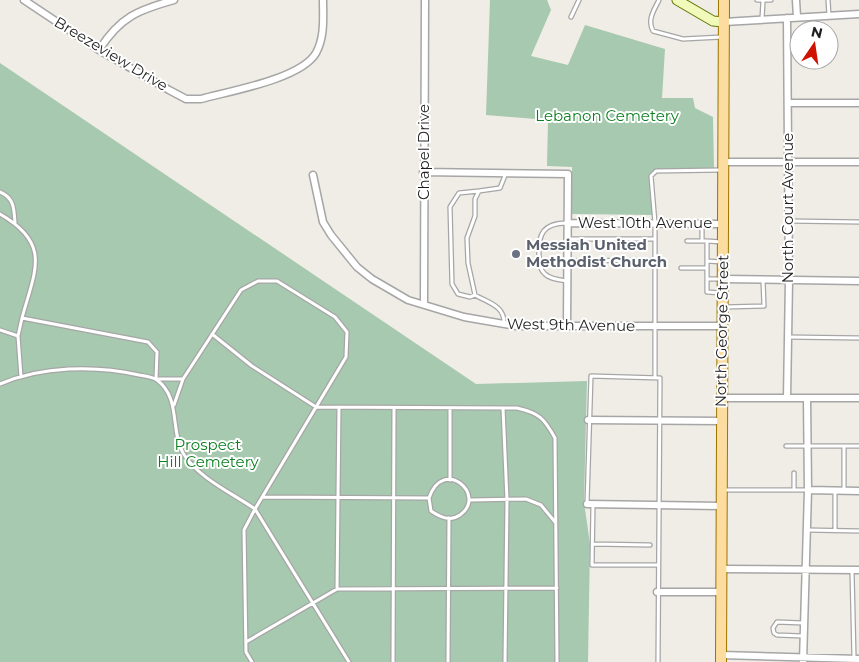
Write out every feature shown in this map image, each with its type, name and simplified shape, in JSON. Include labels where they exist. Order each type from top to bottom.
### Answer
[{"type":"main road","name":"North George Street","points":[[721,658],[724,0]]},
{"type":"street","name":"Breezeview Drive","points":[[24,0],[99,50],[186,98],[201,99],[293,73],[308,64],[317,52],[323,33],[323,0]]},
{"type":"street","points":[[99,50],[113,29],[124,20],[137,12],[174,0]]},
{"type":"street","name":"Chapel Drive","points":[[424,304],[425,0]]},
{"type":"street","points":[[677,0],[713,21],[724,22],[859,14]]},
{"type":"street","points":[[796,0],[797,17]]},
{"type":"street","name":"North Court Avenue","points":[[787,18],[789,280],[787,398]]},
{"type":"street","points":[[788,103],[859,103]]},
{"type":"street","points":[[723,166],[788,162],[859,162]]},
{"type":"street","points":[[424,172],[568,174],[566,326]]},
{"type":"street","name":"West 9th Avenue","points":[[313,175],[323,222],[331,236],[357,267],[387,289],[408,300],[464,317],[504,325],[722,326]]},
{"type":"street","name":"West 10th Avenue","points":[[567,223],[723,224]]},
{"type":"street","points":[[723,279],[859,281]]},
{"type":"street","points":[[721,398],[859,398]]},
{"type":"street","points":[[803,660],[804,570],[808,490],[807,398]]},
{"type":"street","points":[[588,420],[721,421]]},
{"type":"street","points":[[808,490],[859,491]]},
{"type":"street","points":[[590,504],[721,506]]},
{"type":"street","points":[[722,569],[855,570]]},
{"type":"street","points":[[657,592],[722,592]]},
{"type":"street","points":[[721,658],[803,660],[856,658]]},
{"type":"lane","points":[[571,17],[579,0]]},
{"type":"lane","points":[[660,0],[651,16],[650,25],[653,31],[683,40],[724,36]]},
{"type":"lane","points":[[757,0],[771,0]]},
{"type":"lane","points":[[828,0],[830,15]]},
{"type":"lane","points":[[762,1],[762,20]]},
{"type":"lane","points":[[655,376],[655,260],[651,176],[656,171],[723,166]]},
{"type":"lane","points":[[504,325],[502,310],[475,295],[470,297],[458,294],[452,284],[450,207],[459,193],[500,188],[506,173]]},
{"type":"lane","points":[[475,295],[468,264],[467,238],[475,216],[475,199],[479,191]]},
{"type":"lane","points":[[0,192],[8,196],[14,206],[15,223]]},
{"type":"lane","points":[[0,214],[15,223],[34,245],[36,265],[18,336],[21,377]]},
{"type":"lane","points":[[788,221],[859,222]]},
{"type":"lane","points":[[567,223],[555,223],[547,227],[539,242],[540,267],[545,274],[552,278],[567,281]]},
{"type":"lane","points":[[702,224],[702,241]]},
{"type":"lane","points":[[567,239],[654,239]]},
{"type":"lane","points":[[687,241],[723,242]]},
{"type":"lane","points":[[708,241],[707,292],[722,293]]},
{"type":"lane","points":[[567,261],[655,260]]},
{"type":"lane","points":[[707,261],[723,262]]},
{"type":"lane","points":[[681,268],[707,268]]},
{"type":"lane","points":[[707,279],[723,279]]},
{"type":"lane","points":[[722,307],[764,306],[763,280]]},
{"type":"lane","points":[[252,662],[246,652],[244,530],[255,509],[262,497],[346,357],[347,332],[335,317],[277,281],[258,281],[241,290],[183,379],[174,405],[174,429],[183,453],[197,470],[255,509],[348,662]]},
{"type":"lane","points":[[22,318],[148,342],[157,352],[156,380],[169,395],[174,405]]},
{"type":"lane","points":[[0,330],[18,336]]},
{"type":"lane","points":[[212,334],[252,366],[316,407],[503,408],[534,412],[547,422],[555,438],[557,662]]},
{"type":"lane","points":[[787,337],[859,338]]},
{"type":"lane","points":[[0,384],[47,371],[88,368],[133,374],[156,380],[183,379]]},
{"type":"lane","points":[[658,565],[592,565],[588,420],[591,376],[655,376],[660,378],[662,384],[660,505],[658,565],[657,592],[658,662]]},
{"type":"lane","points":[[337,589],[340,407]]},
{"type":"lane","points":[[393,662],[394,408]]},
{"type":"lane","points":[[450,408],[450,480]]},
{"type":"lane","points":[[503,408],[507,500],[505,662]]},
{"type":"lane","points":[[786,446],[859,446]]},
{"type":"lane","points":[[844,446],[844,490]]},
{"type":"lane","points":[[794,473],[794,490]]},
{"type":"lane","points":[[444,479],[457,480],[467,489],[470,500],[465,511],[455,518],[442,518],[431,511],[429,498],[433,486],[444,479]]},
{"type":"lane","points":[[721,490],[808,490]]},
{"type":"lane","points":[[835,490],[835,531]]},
{"type":"lane","points":[[262,497],[429,498]]},
{"type":"lane","points":[[470,500],[526,499],[541,505],[556,522]]},
{"type":"lane","points":[[448,662],[449,518]]},
{"type":"lane","points":[[806,530],[859,531]]},
{"type":"lane","points":[[592,544],[650,545]]},
{"type":"lane","points":[[855,570],[856,658]]},
{"type":"lane","points":[[246,643],[337,589],[557,588]]},
{"type":"lane","points":[[803,622],[777,622],[773,628],[774,633],[777,635],[803,636]]},
{"type":"green space","name":"Lebanon Cemetery","points":[[490,0],[547,0],[551,10],[531,56],[568,65],[585,25],[665,49],[662,98],[693,98],[695,108],[713,117],[714,170],[653,170],[654,215],[572,214],[572,167],[547,166],[548,120],[486,115]]},
{"type":"green space","name":"Prospect Hill Cemetery","points":[[0,63],[476,384],[587,381],[584,502],[590,544],[588,662],[0,662]]},
{"type":"place","name":"Messiah United Methodist Church","points":[[516,254]]}]
